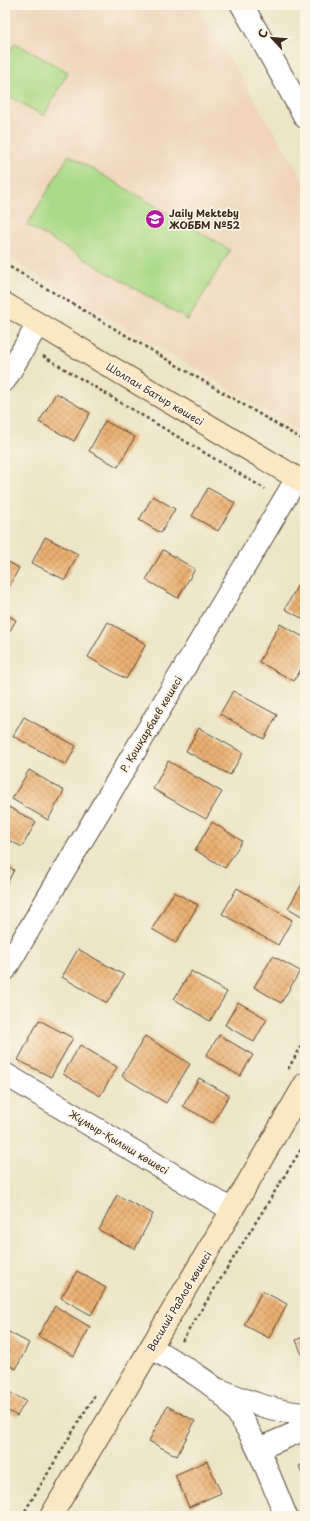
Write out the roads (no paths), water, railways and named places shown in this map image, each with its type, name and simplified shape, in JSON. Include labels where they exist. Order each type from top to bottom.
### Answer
[{"type":"street","points":[[242,5],[305,117]]},
{"type":"street","name":"Шолпан Батыр көшесі","points":[[5,304],[301,481]]},
{"type":"street","points":[[5,380],[38,324]]},
{"type":"street","name":"Р. Қошқарбаев көшесі","points":[[5,970],[284,500],[301,481]]},
{"type":"street","name":"Жұмыр-Қылыш көшесі","points":[[5,1074],[232,1210]]},
{"type":"street","name":"Василий Радлов көшесі","points":[[51,1516],[305,1084]]},
{"type":"street","points":[[151,1348],[171,1359],[213,1387],[230,1403],[258,1449],[286,1516]]},
{"type":"street","points":[[213,1387],[272,1409],[305,1414]]},
{"type":"street","points":[[258,1449],[305,1429]]},
{"type":"place","name":"Jaily Mekteby ЖОББМ №52","points":[[155,219]]}]
